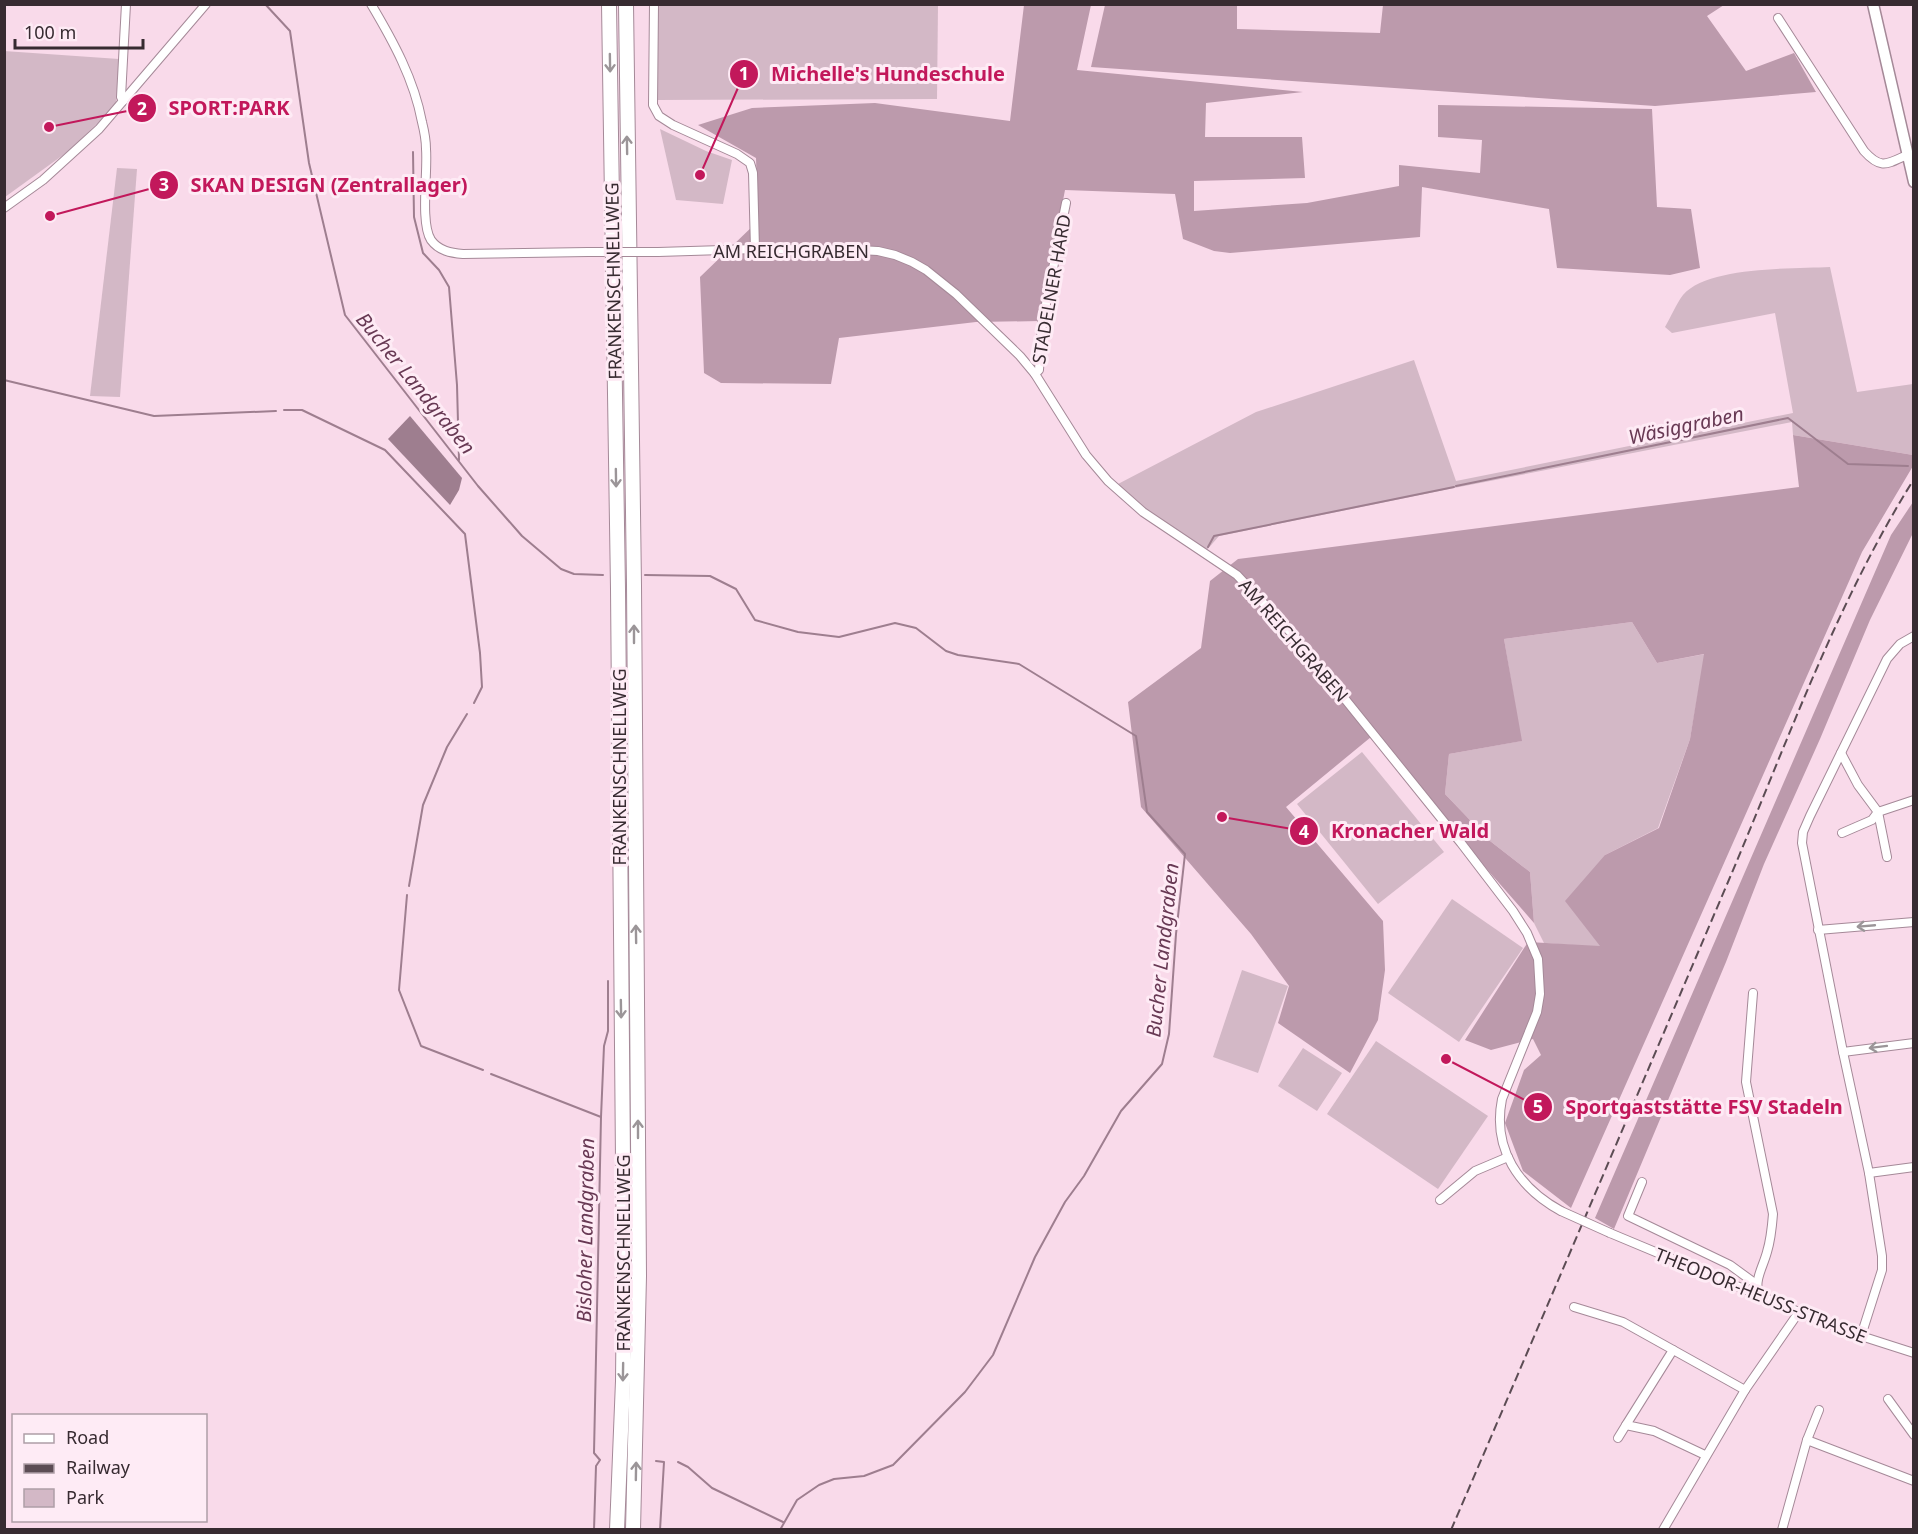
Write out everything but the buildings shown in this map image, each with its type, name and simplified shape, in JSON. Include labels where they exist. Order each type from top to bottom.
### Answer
[{"type":"highway","name":"FRANKENSCHNELLWEG","points":[[609,4],[618,589],[624,1275],[623,1381],[617,1530]]},
{"type":"highway","name":"FRANKENSCHNELLWEG","points":[[626,4],[634,585],[639,1276],[633,1530]]},
{"type":"main road","points":[[1873,4],[1913,175]]},
{"type":"street","points":[[123,101],[121,97],[126,4]]},
{"type":"street","points":[[4,208],[44,180],[99,129],[206,4]]},
{"type":"street","name":"AM REICHGRABEN","points":[[371,4],[412,81],[426,149],[426,224],[431,239],[440,249],[463,255],[755,249],[878,251],[912,262],[956,294],[1020,356],[1035,374],[1086,455],[1108,481],[1143,512],[1237,575],[1295,637],[1454,834],[1527,933],[1538,959],[1540,994],[1537,1012],[1512,1071],[1500,1111],[1500,1131],[1508,1157]]},
{"type":"street","points":[[654,4],[653,105],[655,111],[673,124],[737,154],[750,163],[753,173],[755,249]]},
{"type":"street","points":[[1778,18],[1864,151],[1874,161],[1886,164],[1907,155]]},
{"type":"street","name":"STADELNER HARD","points":[[1035,374],[1039,370],[1042,324],[1066,203]]},
{"type":"street","points":[[1861,1336],[1882,1270],[1879,1236],[1869,1173],[1802,843],[1803,832],[1887,660],[1900,644],[1914,636]]},
{"type":"street","points":[[1841,753],[1858,785],[1878,812],[1887,857]]},
{"type":"street","points":[[1842,833],[1872,820],[1878,812],[1914,800]]},
{"type":"street","points":[[1818,930],[1914,922]]},
{"type":"street","points":[[1753,993],[1746,1082],[1773,1214],[1772,1233],[1756,1284],[1758,1293]]},
{"type":"street","points":[[1843,1052],[1914,1043]]},
{"type":"street","points":[[1440,1200],[1475,1171],[1508,1157]]},
{"type":"street","name":"THEODOR-HEUSS-STRASSE","points":[[1508,1157],[1528,1188],[1542,1201],[1561,1211],[1799,1312],[1914,1353]]},
{"type":"street","points":[[1869,1173],[1914,1167]]},
{"type":"street","name":"THEODOR-HEUSS-STRASSE","points":[[1642,1182],[1628,1216],[1730,1265],[1756,1284]]},
{"type":"street","points":[[1574,1307],[1623,1322],[1745,1390]]},
{"type":"street","points":[[1663,1530],[1745,1390],[1799,1312]]},
{"type":"street","points":[[1618,1438],[1672,1350]]},
{"type":"street","points":[[1888,1399],[1914,1435]]},
{"type":"street","points":[[1782,1530],[1807,1440],[1820,1410]]},
{"type":"street","points":[[1626,1425],[1654,1431],[1705,1455]]},
{"type":"street","points":[[1807,1440],[1914,1481]]},
{"type":"green space","points":[[657,5],[938,5],[937,99],[657,100]]},
{"type":"green space","points":[[4,51],[119,59],[116,105],[70,150],[5,197]]},
{"type":"green space","points":[[660,129],[706,151],[732,160],[723,204],[676,200]]},
{"type":"green space","points":[[117,168],[137,169],[120,397],[90,396]]},
{"type":"green space","points":[[1830,267],[1857,392],[1913,384],[1913,455],[1793,435],[1792,422],[1219,536],[1206,551],[1158,519],[1118,484],[1256,412],[1414,360],[1456,481],[1793,413],[1775,313],[1672,333],[1665,327],[1683,295],[1695,286],[1711,279],[1752,271]]},
{"type":"green space","points":[[1632,622],[1657,663],[1705,654],[1690,739],[1658,828],[1605,855],[1600,947],[1544,943],[1534,923],[1530,872],[1490,841],[1445,794],[1449,754],[1521,741],[1504,639]]},
{"type":"green space","points":[[1362,752],[1444,852],[1378,904],[1297,804]]},
{"type":"green space","points":[[1452,899],[1523,948],[1459,1042],[1388,993]]},
{"type":"green space","points":[[1242,970],[1288,986],[1258,1073],[1213,1057]]},
{"type":"green space","points":[[1376,1041],[1488,1116],[1438,1189],[1327,1114]]},
{"type":"green space","points":[[1303,1048],[1342,1073],[1317,1111],[1278,1086]]},
{"type":"shaded area","points":[[1024,5],[1091,5],[1077,70],[1303,92],[1206,103],[1205,137],[1302,137],[1305,178],[1194,181],[1194,211],[1307,203],[1399,186],[1399,165],[1480,173],[1482,140],[1438,137],[1438,105],[1652,109],[1657,207],[1691,209],[1700,268],[1670,275],[1557,268],[1549,209],[1422,187],[1420,237],[1230,253],[1214,251],[1183,239],[1175,194],[1065,190],[1040,321],[976,322],[839,338],[831,384],[721,383],[704,373],[700,277],[758,221],[756,158],[698,125],[752,108],[875,103],[1010,121]]},
{"type":"shaded area","points":[[1105,5],[1237,5],[1237,29],[1380,33],[1383,5],[1724,5],[1707,16],[1746,71],[1794,53],[1816,92],[1655,106],[1091,67]]},
{"type":"shaded area","points":[[410,416],[462,478],[459,490],[450,505],[388,439]]},
{"type":"shaded area","points":[[1793,435],[1913,455],[1913,466],[1862,552],[1571,1208],[1523,1171],[1505,1123],[1524,1070],[1541,1055],[1533,1039],[1491,1050],[1465,1040],[1528,942],[1600,946],[1565,901],[1605,855],[1659,828],[1690,739],[1704,654],[1657,663],[1632,622],[1504,639],[1522,741],[1449,754],[1445,794],[1490,841],[1530,872],[1534,923],[1371,737],[1286,807],[1383,921],[1385,970],[1378,1020],[1350,1073],[1278,1023],[1289,986],[1251,934],[1141,807],[1128,702],[1201,648],[1210,581],[1238,559],[1799,487]]},
{"type":"shaded area","points":[[1913,502],[1913,533],[1870,620],[1764,864],[1726,962],[1614,1229],[1595,1218],[1891,535]]},
{"type":"waterway","name":"Bucher Landgraben","points":[[265,4],[290,31],[309,163],[345,315],[478,486],[522,536],[561,569],[574,574],[603,575]]},
{"type":"waterway","points":[[413,152],[414,217],[423,253],[439,270],[449,287],[457,385],[459,460]]},
{"type":"waterway","name":"Bisloher Landgraben","points":[[4,380],[154,416],[276,411]]},
{"type":"waterway","name":"Bisloher Landgraben","points":[[284,410],[302,410],[385,450],[465,534],[482,687],[474,703]]},
{"type":"waterway","name":"Wäsiggraben","points":[[1456,486],[1788,418],[1848,464],[1908,466]]},
{"type":"waterway","name":"Wäsiggraben","points":[[1208,547],[1214,536],[1454,487]]},
{"type":"waterway","name":"Bucher Landgraben","points":[[645,575],[710,576],[736,589],[755,620],[798,632],[839,637],[895,623],[916,628],[946,651],[958,655],[1019,664],[1136,736],[1147,812],[1185,854],[1176,934],[1169,1034],[1162,1064],[1121,1111],[1084,1176],[1065,1202],[1035,1257],[993,1355],[965,1392],[893,1465],[864,1476],[834,1479],[819,1485],[797,1500],[780,1530]]},
{"type":"waterway","name":"Bisloher Landgraben","points":[[409,886],[423,805],[447,747],[467,714]]},
{"type":"waterway","name":"Bisloher Landgraben","points":[[407,895],[399,990],[421,1046],[483,1070]]},
{"type":"waterway","points":[[601,1117],[604,1046],[608,1031],[608,981]]},
{"type":"waterway","name":"Bisloher Landgraben","points":[[491,1074],[601,1117],[594,1453],[600,1460],[596,1466],[594,1530]]},
{"type":"waterway","points":[[656,1461],[664,1462],[660,1530]]},
{"type":"waterway","name":"Bisloher Landgraben","points":[[678,1462],[688,1467],[712,1488],[783,1522]]},
{"type":"railway","points":[[1451,1530],[1728,882],[1813,677],[1860,576],[1914,479]]},
{"type":"place","name":"SPORT:PARK","points":[[49,127]]},
{"type":"place","name":"Michelle's Hundeschule","points":[[700,175]]},
{"type":"place","name":"SKAN DESIGN (Zentrallager)","points":[[50,216]]},
{"type":"place","name":"Kronacher Wald","points":[[1222,817]]},
{"type":"place","name":"Sportgaststätte FSV Stadeln","points":[[1446,1059]]}]
